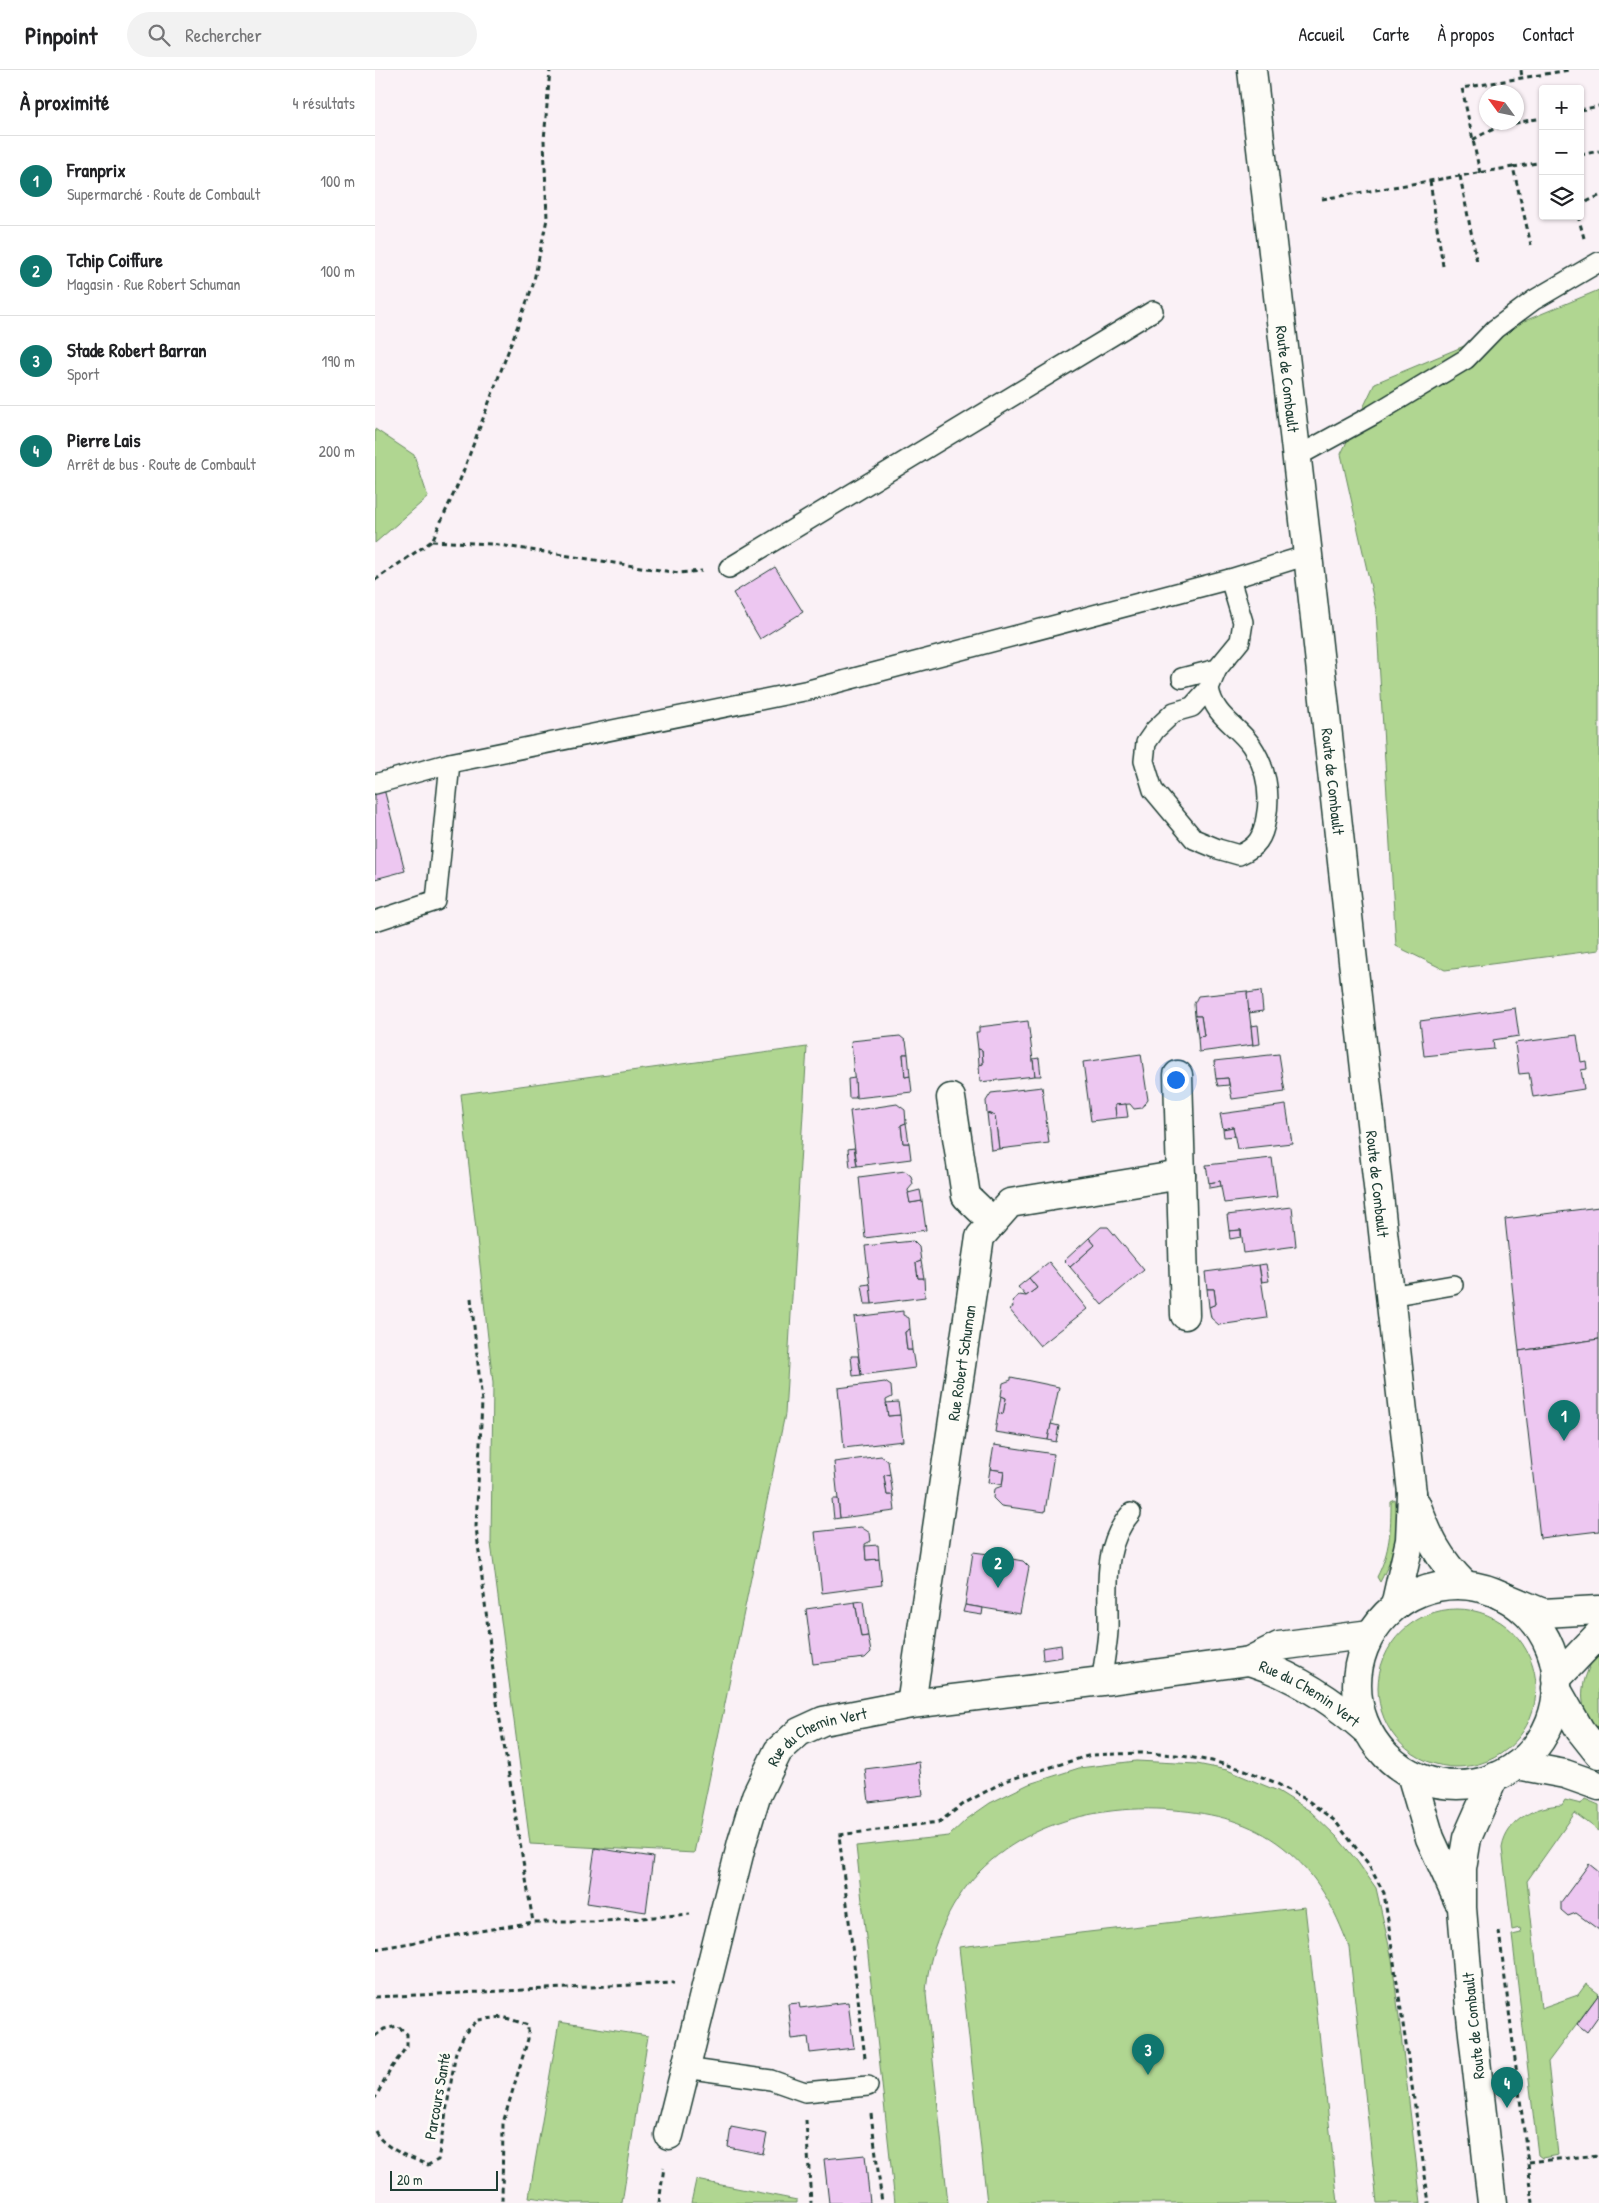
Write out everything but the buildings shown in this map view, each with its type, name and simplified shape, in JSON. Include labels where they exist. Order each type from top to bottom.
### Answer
[{"type":"street","name":"Route de Combault","points":[[1252,70],[1412,1493],[1410,1540],[1395,1606]]},
{"type":"street","points":[[1178,1075],[1185,1315]]},
{"type":"street","points":[[951,1098],[966,1196],[993,1222]]},
{"type":"street","name":"Rue Robert Schuman","points":[[911,1704],[980,1237],[1010,1203],[1181,1175]]},
{"type":"street","name":"Route de Combault","points":[[1412,1493],[1427,1535],[1446,1566],[1465,1585]]},
{"type":"street","name":"Route de Combault","points":[[1492,2203],[1461,1908],[1463,1868],[1467,1838],[1506,1771],[1537,1743],[1551,1718],[1556,1684],[1553,1658],[1545,1638],[1534,1620],[1500,1594],[1483,1588],[1465,1585],[1440,1586],[1424,1590],[1395,1606],[1370,1634],[1361,1657],[1357,1682],[1359,1707],[1367,1730],[1379,1748],[1394,1763],[1411,1774],[1444,1784],[1461,1785],[1506,1771]]},
{"type":"street","points":[[1500,1594],[1543,1613],[1599,1610]]},
{"type":"street","name":"Rue du Chemin Vert","points":[[669,2135],[722,1920],[756,1796],[778,1751],[799,1732],[823,1721],[911,1704],[1102,1682],[1249,1661],[1279,1646],[1370,1634]]},
{"type":"street","points":[[1599,1634],[1556,1684],[1580,1730],[1599,1754]]},
{"type":"street","name":"Rue du Chemin Vert","points":[[1249,1661],[1277,1670],[1331,1700],[1367,1730]]},
{"type":"street","points":[[1506,1771],[1565,1774],[1599,1786]]},
{"type":"street","name":"Route de Combault","points":[[1411,1774],[1430,1838],[1461,1908]]},
{"type":"lane","points":[[1295,456],[1373,415],[1467,359],[1495,329],[1534,300],[1599,262]]},
{"type":"lane","points":[[729,568],[1153,311]]},
{"type":"lane","points":[[375,784],[450,763],[809,690],[1230,579],[1308,555]]},
{"type":"lane","points":[[1209,688],[1211,701],[1222,716],[1251,744],[1261,764],[1269,788],[1268,810],[1264,831],[1253,848],[1239,855],[1194,839],[1153,790],[1143,761],[1146,743],[1155,730],[1174,712],[1192,707],[1209,688],[1217,669],[1240,641],[1243,622],[1230,579]]},
{"type":"lane","points":[[1182,678],[1217,669]]},
{"type":"lane","points":[[375,921],[436,901],[450,763]]},
{"type":"lane","points":[[1390,1296],[1453,1285]]},
{"type":"lane","points":[[1102,1682],[1108,1634],[1107,1572],[1117,1535],[1131,1513]]},
{"type":"lane","points":[[685,2068],[771,2080],[805,2092],[868,2086]]},
{"type":"path","points":[[375,580],[432,541],[463,471],[533,285],[547,219],[544,140],[550,70]]},
{"type":"path","points":[[1521,70],[1522,78]]},
{"type":"path","points":[[1480,173],[1461,88],[1569,70]]},
{"type":"path","points":[[1584,109],[1599,106]]},
{"type":"path","points":[[1473,140],[1490,130],[1521,121],[1539,119]]},
{"type":"path","points":[[1584,154],[1599,151]]},
{"type":"path","points":[[1322,199],[1539,163]]},
{"type":"path","points":[[1513,168],[1531,245]]},
{"type":"path","points":[[1461,176],[1477,262]]},
{"type":"path","points":[[1430,181],[1443,266]]},
{"type":"path","points":[[1584,204],[1588,200],[1599,196]]},
{"type":"path","points":[[432,541],[492,544],[679,572],[729,568]]},
{"type":"path","points":[[471,1298],[483,1402],[476,1527],[496,1696],[533,1922]]},
{"type":"path","points":[[881,2203],[839,1835],[939,1822],[965,1803],[1005,1781],[1091,1755],[1141,1753],[1176,1755],[1213,1761],[1245,1770],[1275,1782],[1307,1800],[1335,1822],[1367,1862],[1384,1893],[1429,2203]]},
{"type":"path","points":[[375,1949],[533,1922],[593,1922],[693,1914],[722,1920]]},
{"type":"path","points":[[1498,1926],[1533,2203]]},
{"type":"path","points":[[375,1997],[679,1983],[707,1986]]},
{"type":"path","name":"Parcours Santé","points":[[375,2131],[379,2138],[393,2148],[428,2166],[439,2160],[456,2052],[465,2033],[478,2020],[503,2017],[528,2026],[528,2039],[503,2123],[502,2203]]},
{"type":"path","points":[[375,2036],[384,2029],[398,2026],[407,2034],[407,2046],[392,2067],[375,2098]]},
{"type":"path","points":[[805,2092],[811,2203]]},
{"type":"path","points":[[1529,2162],[1599,2155]]},
{"type":"green space","points":[[1599,290],[1599,950],[1445,970],[1396,946],[1376,610],[1341,454],[1375,383]]},
{"type":"green space","points":[[375,429],[414,455],[428,497],[375,543]]},
{"type":"green space","points":[[807,1047],[785,1414],[694,1853],[530,1844],[491,1543],[493,1383],[461,1094]]},
{"type":"green space","points":[[1395,1500],[1397,1522],[1395,1542],[1393,1552],[1380,1582],[1377,1577],[1385,1559],[1390,1531],[1391,1502]]},
{"type":"green space","points":[[1449,1609],[1465,1609],[1480,1612],[1494,1618],[1513,1632],[1523,1644],[1533,1665],[1536,1688],[1533,1711],[1523,1732],[1513,1744],[1501,1754],[1480,1764],[1465,1767],[1449,1767],[1434,1764],[1413,1754],[1391,1732],[1381,1711],[1378,1696],[1378,1680],[1381,1665],[1391,1644],[1413,1622],[1434,1612]]},
{"type":"green space","points":[[1599,1649],[1599,1738],[1586,1715],[1582,1694],[1587,1673]]},
{"type":"green space","points":[[1136,1761],[1197,1764],[1227,1770],[1278,1791],[1310,1811],[1337,1837],[1376,1888],[1392,1959],[1421,2203],[1377,2203],[1349,1947],[1337,1918],[1315,1880],[1306,1868],[1283,1847],[1271,1838],[1245,1825],[1218,1816],[1174,1810],[1140,1809],[1105,1812],[1072,1819],[1040,1830],[1011,1846],[985,1866],[963,1892],[945,1922],[938,1939],[930,1966],[926,1994],[948,2203],[895,2203],[856,1846],[949,1836],[967,1819],[990,1803],[1029,1784],[1079,1768]]},
{"type":"green space","points":[[1585,1799],[1599,1805],[1599,1831],[1575,1813],[1527,1881],[1541,2008],[1578,1995],[1586,1984],[1599,1994],[1548,2062],[1558,2155],[1542,2158],[1538,2155],[1512,1935],[1521,1933],[1520,1928],[1512,1930],[1502,1848],[1510,1829],[1524,1816],[1542,1808],[1562,1805],[1565,1800],[1581,1804]]},
{"type":"green space","points":[[1305,1907],[1338,2203],[987,2203],[959,1947]]},
{"type":"green space","points":[[559,2022],[648,2036],[622,2203],[573,2203],[529,2197]]},
{"type":"green space","points":[[696,2180],[797,2200],[797,2203],[691,2203]]},
{"type":"place","name":"Franprix","points":[[1564,1441]]},
{"type":"place","name":"Tchip Coiffure","points":[[998,1588]]},
{"type":"place","name":"Stade Robert Barran","points":[[1148,2075]]},
{"type":"place","name":"Pierre Lais","points":[[1507,2108]]}]
